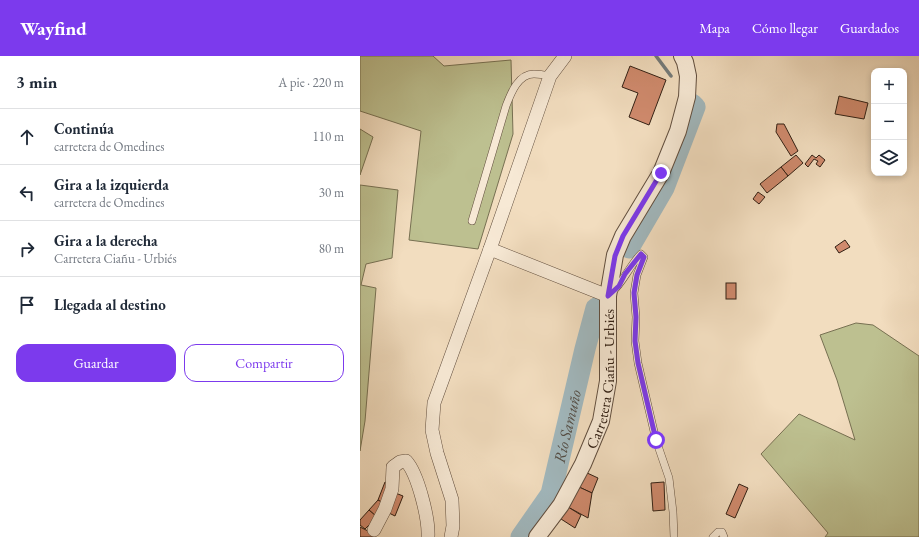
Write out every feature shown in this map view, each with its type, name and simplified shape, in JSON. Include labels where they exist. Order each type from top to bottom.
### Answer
[{"type":"street","points":[[451,537],[453,526],[452,500],[437,453],[432,430],[434,404],[490,250],[550,76],[565,56]]},
{"type":"street","name":"Carretera Ciañu - Urbiés","points":[[537,537],[561,505],[583,464],[601,421],[608,382],[608,296],[615,256],[623,236],[661,173],[678,131],[687,97],[688,76],[685,58]]},
{"type":"street","points":[[490,250],[608,296]]},
{"type":"street","points":[[374,530],[385,509],[392,489],[393,467],[400,462],[406,461],[416,479],[421,495],[428,526],[428,537]]},
{"type":"lane","points":[[472,221],[511,92],[524,77],[533,74],[550,76]]},
{"type":"lane","points":[[608,296],[619,286],[629,269],[641,254],[644,257],[637,275],[634,293],[636,317],[635,341],[638,363],[656,440],[669,478],[674,537]]},
{"type":"lane","points":[[713,537],[718,532],[722,532],[724,537]]},
{"type":"green space","points":[[360,56],[433,56],[444,66],[511,60],[513,134],[478,249],[409,240],[421,131],[360,111]]},
{"type":"green space","points":[[360,129],[373,137],[360,175]]},
{"type":"green space","points":[[360,185],[398,190],[392,258],[366,264],[361,285],[376,288],[365,421],[360,451]]},
{"type":"green space","points":[[856,323],[873,325],[919,356],[919,537],[825,537],[828,533],[761,454],[799,414],[855,440],[837,380],[820,335]]},
{"type":"building","points":[[630,66],[666,80],[649,125],[629,117],[638,93],[622,87]]},
{"type":"building","points":[[839,96],[868,103],[864,119],[835,114]]},
{"type":"building","points":[[777,124],[784,124],[798,151],[791,156],[776,132]]},
{"type":"building","points":[[796,155],[803,163],[788,176],[781,167]]},
{"type":"building","points":[[812,155],[816,158],[819,155],[825,160],[820,167],[816,164],[818,161],[814,159],[808,167],[805,164]]},
{"type":"building","points":[[781,167],[788,176],[767,193],[760,184]]},
{"type":"building","points":[[758,192],[765,197],[759,204],[753,199]]},
{"type":"building","points":[[845,240],[850,247],[839,253],[835,247]]},
{"type":"building","points":[[726,283],[736,283],[736,299],[726,299]]},
{"type":"building","points":[[585,472],[598,478],[592,493],[579,487]]},
{"type":"building","points":[[385,482],[391,485],[383,503],[378,500]]},
{"type":"building","points":[[664,482],[665,510],[653,511],[651,483]]},
{"type":"building","points":[[739,484],[748,488],[735,518],[726,514]]},
{"type":"building","points":[[579,487],[592,493],[588,518],[568,507]]},
{"type":"building","points":[[393,492],[403,496],[395,516],[385,511]]},
{"type":"building","points":[[378,500],[385,504],[377,517],[369,510]]},
{"type":"building","points":[[568,507],[581,515],[575,528],[561,519]]},
{"type":"building","points":[[369,510],[377,517],[365,529],[360,525],[360,520]]},
{"type":"building","points":[[360,527],[374,534],[373,537],[360,537]]},
{"type":"waterway","points":[[656,56],[671,76]]},
{"type":"waterway","name":"Río Samuño","points":[[629,248],[664,188],[695,107],[692,104]]},
{"type":"waterway","name":"Río Samuño","points":[[521,537],[551,494],[596,308]]},
{"type":"route","points":[[656,440],[638,363],[635,341],[636,317],[634,293],[637,275],[644,257],[641,254],[625,274],[619,286],[608,296],[615,256],[623,236],[661,173]]}]
